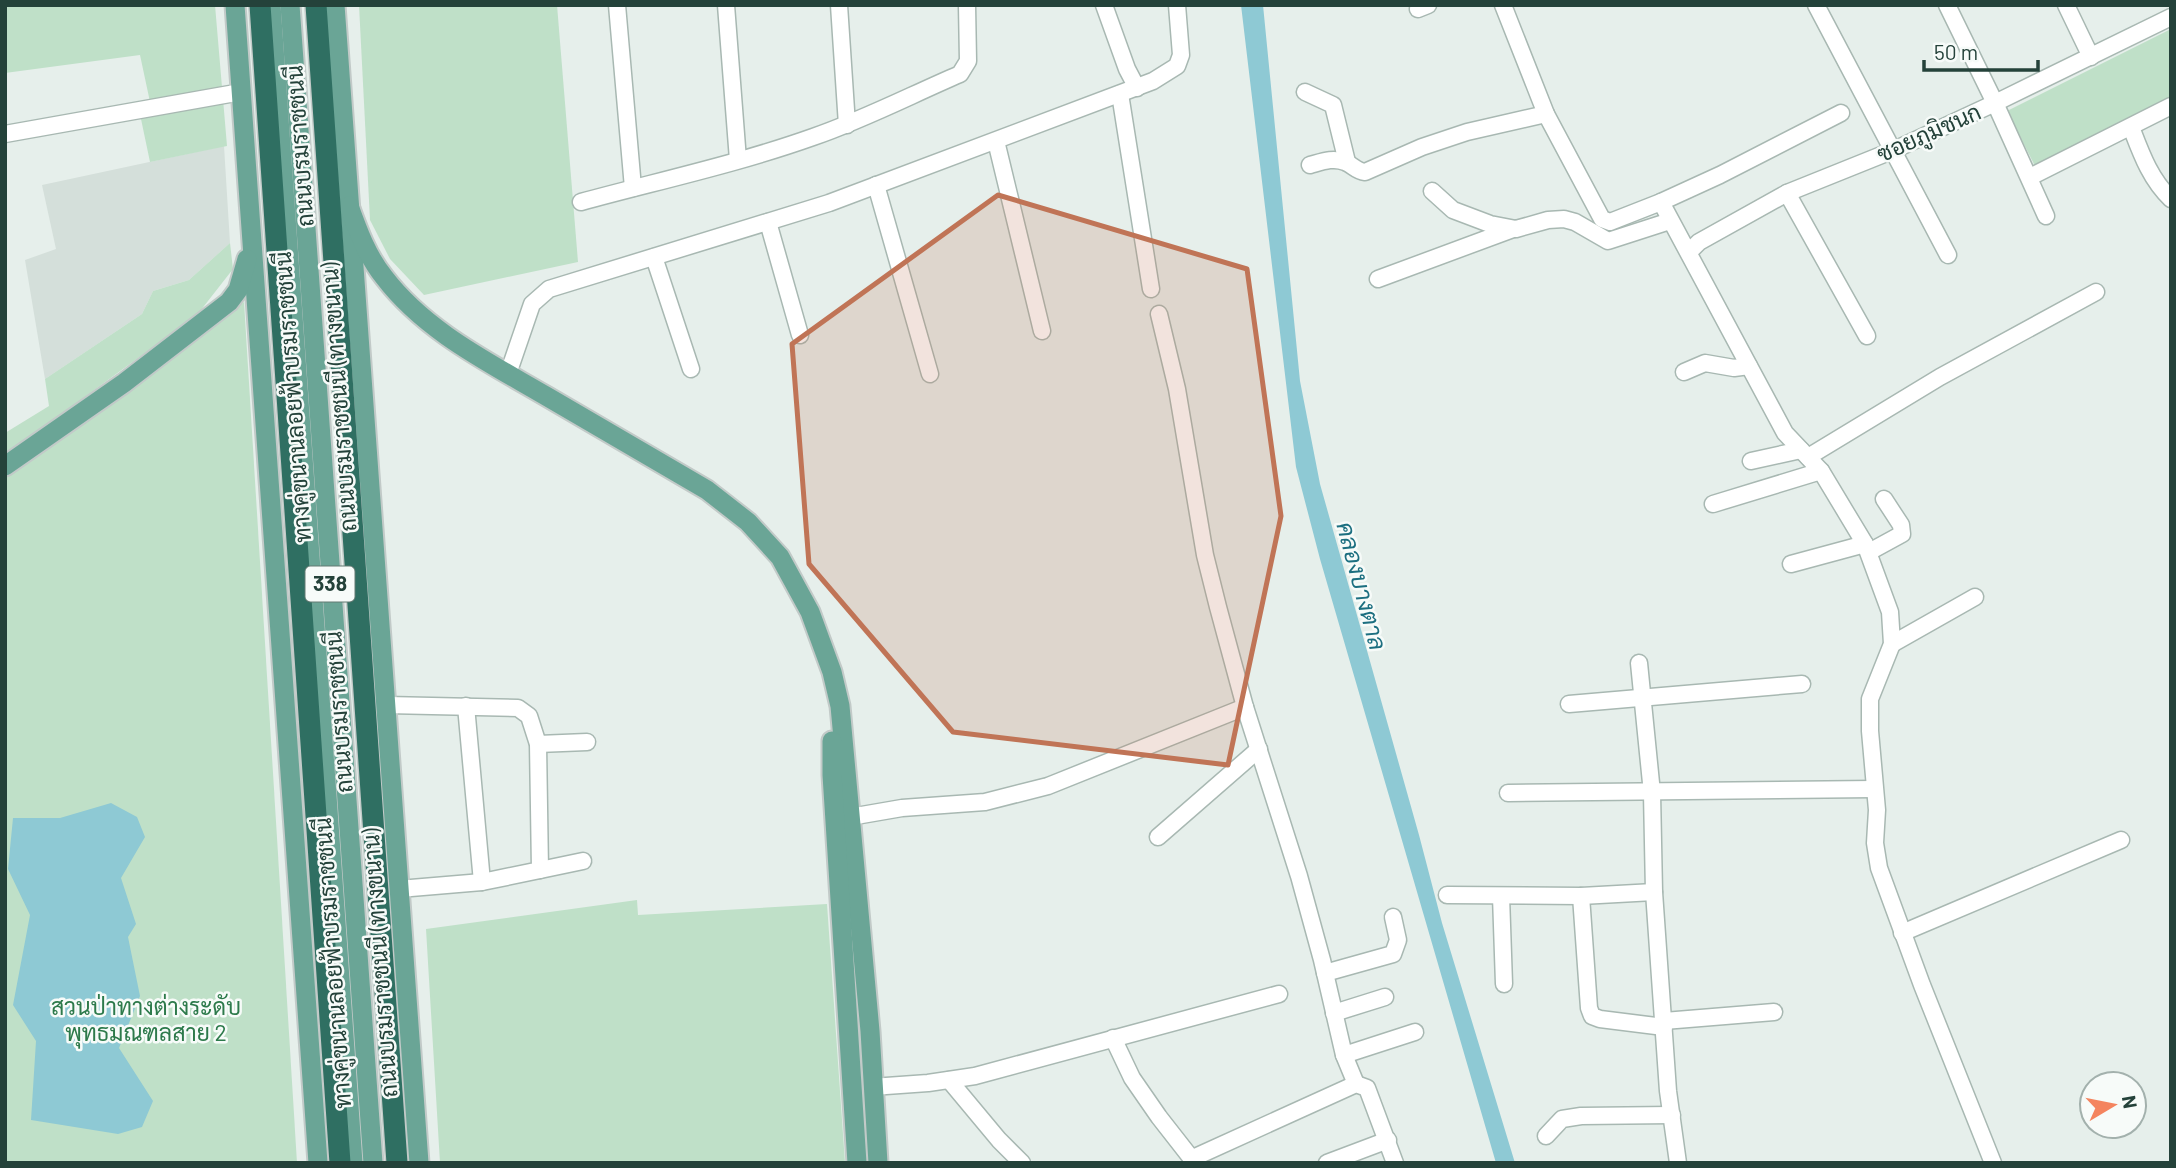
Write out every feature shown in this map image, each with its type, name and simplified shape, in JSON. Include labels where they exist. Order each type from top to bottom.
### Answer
[{"type":"highway","name":"ถนนบรมราชชนนี","points":[[260,5],[340,1163]]},
{"type":"highway","name":"ถนนบรมราชชนนี","points":[[316,5],[397,1163]]},
{"type":"main road","name":"338","points":[[235,5],[318,1163]]},
{"type":"main road","name":"ทางคู่ขนานลอยฟ้าบรมราชชนนี","points":[[271,5],[353,1163]]},
{"type":"main road","name":"ทางคู่ขนานลอยฟ้าบรมราชชนนี","points":[[290,5],[373,1163]]},
{"type":"main road","name":"ถนนบรมราชชนนี (ทางขนาน)","points":[[335,5],[419,1163]]},
{"type":"main road","points":[[349,206],[370,258],[417,314],[440,332],[508,374],[707,490],[748,522],[780,557],[810,612],[823,643],[840,706],[870,1031],[878,1163]]},
{"type":"main road","points":[[5,466],[124,383],[229,302],[238,290],[251,245]]},
{"type":"main road","points":[[840,706],[832,735],[832,775],[857,1163]]},
{"type":"street","points":[[617,5],[633,188]]},
{"type":"street","points":[[726,5],[738,160]]},
{"type":"street","points":[[839,5],[847,125]]},
{"type":"street","points":[[1104,5],[1127,69],[1137,88]]},
{"type":"street","points":[[508,374],[532,304],[548,289],[876,186],[1153,81],[1177,66],[1181,41],[1177,5]]},
{"type":"street","points":[[1503,5],[1546,114],[1606,222],[1661,202],[1720,175],[1841,113]]},
{"type":"street","points":[[1816,5],[1948,255]]},
{"type":"street","points":[[1947,5],[2046,216]]},
{"type":"street","points":[[2066,5],[2091,57]]},
{"type":"street","points":[[581,202],[738,160],[847,125],[960,74],[968,61],[971,7]]},
{"type":"street","name":"ซอยภูมิชนก","points":[[1689,252],[1699,242],[1787,193],[1894,149],[1995,103],[2171,17]]},
{"type":"street","points":[[5,134],[241,92]]},
{"type":"street","points":[[1305,92],[1333,105],[1347,162]]},
{"type":"street","points":[[1120,94],[1151,289]]},
{"type":"street","points":[[2030,177],[2171,106]]},
{"type":"street","points":[[1310,164],[1334,160],[1347,162],[1358,172],[1366,172],[1422,147],[1467,132],[1546,114]]},
{"type":"street","points":[[2131,127],[2147,166],[2171,199]]},
{"type":"street","points":[[996,141],[1042,331]]},
{"type":"street","points":[[876,186],[930,374]]},
{"type":"street","points":[[1432,191],[1453,210],[1468,217],[1516,229]]},
{"type":"street","points":[[1787,193],[1867,336]]},
{"type":"street","points":[[1661,202],[1784,433],[1821,471],[1867,548],[1890,612],[1892,644],[1870,699],[1877,810],[1875,842],[1879,869],[1993,1163]]},
{"type":"street","points":[[1378,279],[1548,220],[1564,219],[1575,222],[1608,241],[1670,222]]},
{"type":"street","points":[[768,222],[800,335]]},
{"type":"street","points":[[654,257],[691,369]]},
{"type":"street","points":[[1751,461],[1805,454],[2096,292]]},
{"type":"street","points":[[1160,314],[1177,389],[1205,555],[1245,707],[1299,876],[1344,1055],[1356,1084]]},
{"type":"street","points":[[1684,372],[1705,363],[1734,368],[1749,366]]},
{"type":"street","points":[[1713,504],[1821,471]]},
{"type":"street","points":[[1791,564],[1867,548],[1902,534],[1901,525],[1884,499]]},
{"type":"street","points":[[1892,644],[1975,597]]},
{"type":"street","points":[[1639,663],[1652,793],[1654,892],[1664,1024],[1678,1163]]},
{"type":"street","points":[[1569,704],[1802,684]]},
{"type":"street","points":[[387,705],[503,706],[525,711],[538,744],[540,870]]},
{"type":"street","points":[[466,706],[482,882]]},
{"type":"street","points":[[850,817],[902,808],[985,802],[1048,786],[1245,707]]},
{"type":"street","points":[[538,744],[587,742]]},
{"type":"street","points":[[1158,837],[1259,749]]},
{"type":"street","points":[[1508,793],[1874,789]]},
{"type":"street","points":[[1902,933],[2121,840]]},
{"type":"street","points":[[398,889],[482,882],[583,861]]},
{"type":"street","points":[[1447,895],[1581,896],[1654,892]]},
{"type":"street","points":[[1501,896],[1504,984]]},
{"type":"street","points":[[1581,896],[1589,1008],[1592,1016],[1664,1024],[1774,1012]]},
{"type":"street","points":[[1325,973],[1393,954],[1398,940],[1393,917]]},
{"type":"street","points":[[872,1087],[975,1076],[1279,994]]},
{"type":"street","points":[[1335,1013],[1385,998]]},
{"type":"street","points":[[1344,1055],[1415,1032]]},
{"type":"street","points":[[1113,1038],[1132,1078],[1187,1159],[1356,1084],[1367,1088],[1395,1163]]},
{"type":"street","points":[[949,1080],[1022,1163]]},
{"type":"street","points":[[1546,1136],[1562,1119],[1581,1116],[1672,1115]]},
{"type":"street","points":[[1327,1163],[1388,1140]]},
{"type":"highlighted area","points":[[998,195],[1247,269],[1281,516],[1228,765],[953,732],[809,564],[792,344]]},
{"type":"shaded area","points":[[224,146],[230,243],[189,280],[153,291],[142,314],[45,379],[25,260],[56,249],[42,185]]},
{"type":"green space","points":[[5,5],[215,5],[227,146],[150,162],[141,119],[153,116],[140,55],[5,73]]},
{"type":"green space","points":[[359,5],[557,5],[578,262],[424,295],[390,259],[370,220]]},
{"type":"green space","points":[[2171,29],[2171,99],[2036,168],[2007,111]]},
{"type":"green space","points":[[230,243],[233,269],[197,315],[5,455],[5,433],[49,406],[45,379],[142,314],[153,291],[189,280]]},
{"type":"green space","name":"สวนป่าทางต่างระดับ พุทธมณฑลสาย 2","points":[[244,302],[297,1163],[5,1163],[5,473]]},
{"type":"green space","points":[[637,900],[638,915],[827,904],[845,1163],[440,1163],[426,929]]},
{"type":"water","points":[[1241,5],[1263,5],[1300,381],[1320,484],[1442,923],[1515,1163],[1496,1163],[1320,559],[1296,467]]},
{"type":"water","points":[[111,803],[137,817],[145,837],[121,878],[136,924],[128,937],[140,996],[119,1048],[153,1101],[142,1127],[118,1134],[31,1120],[36,1041],[13,1005],[30,915],[8,869],[13,818],[60,818]]},
{"type":"water label","name":"คลองบางตาล","points":[[1361,586]]}]
